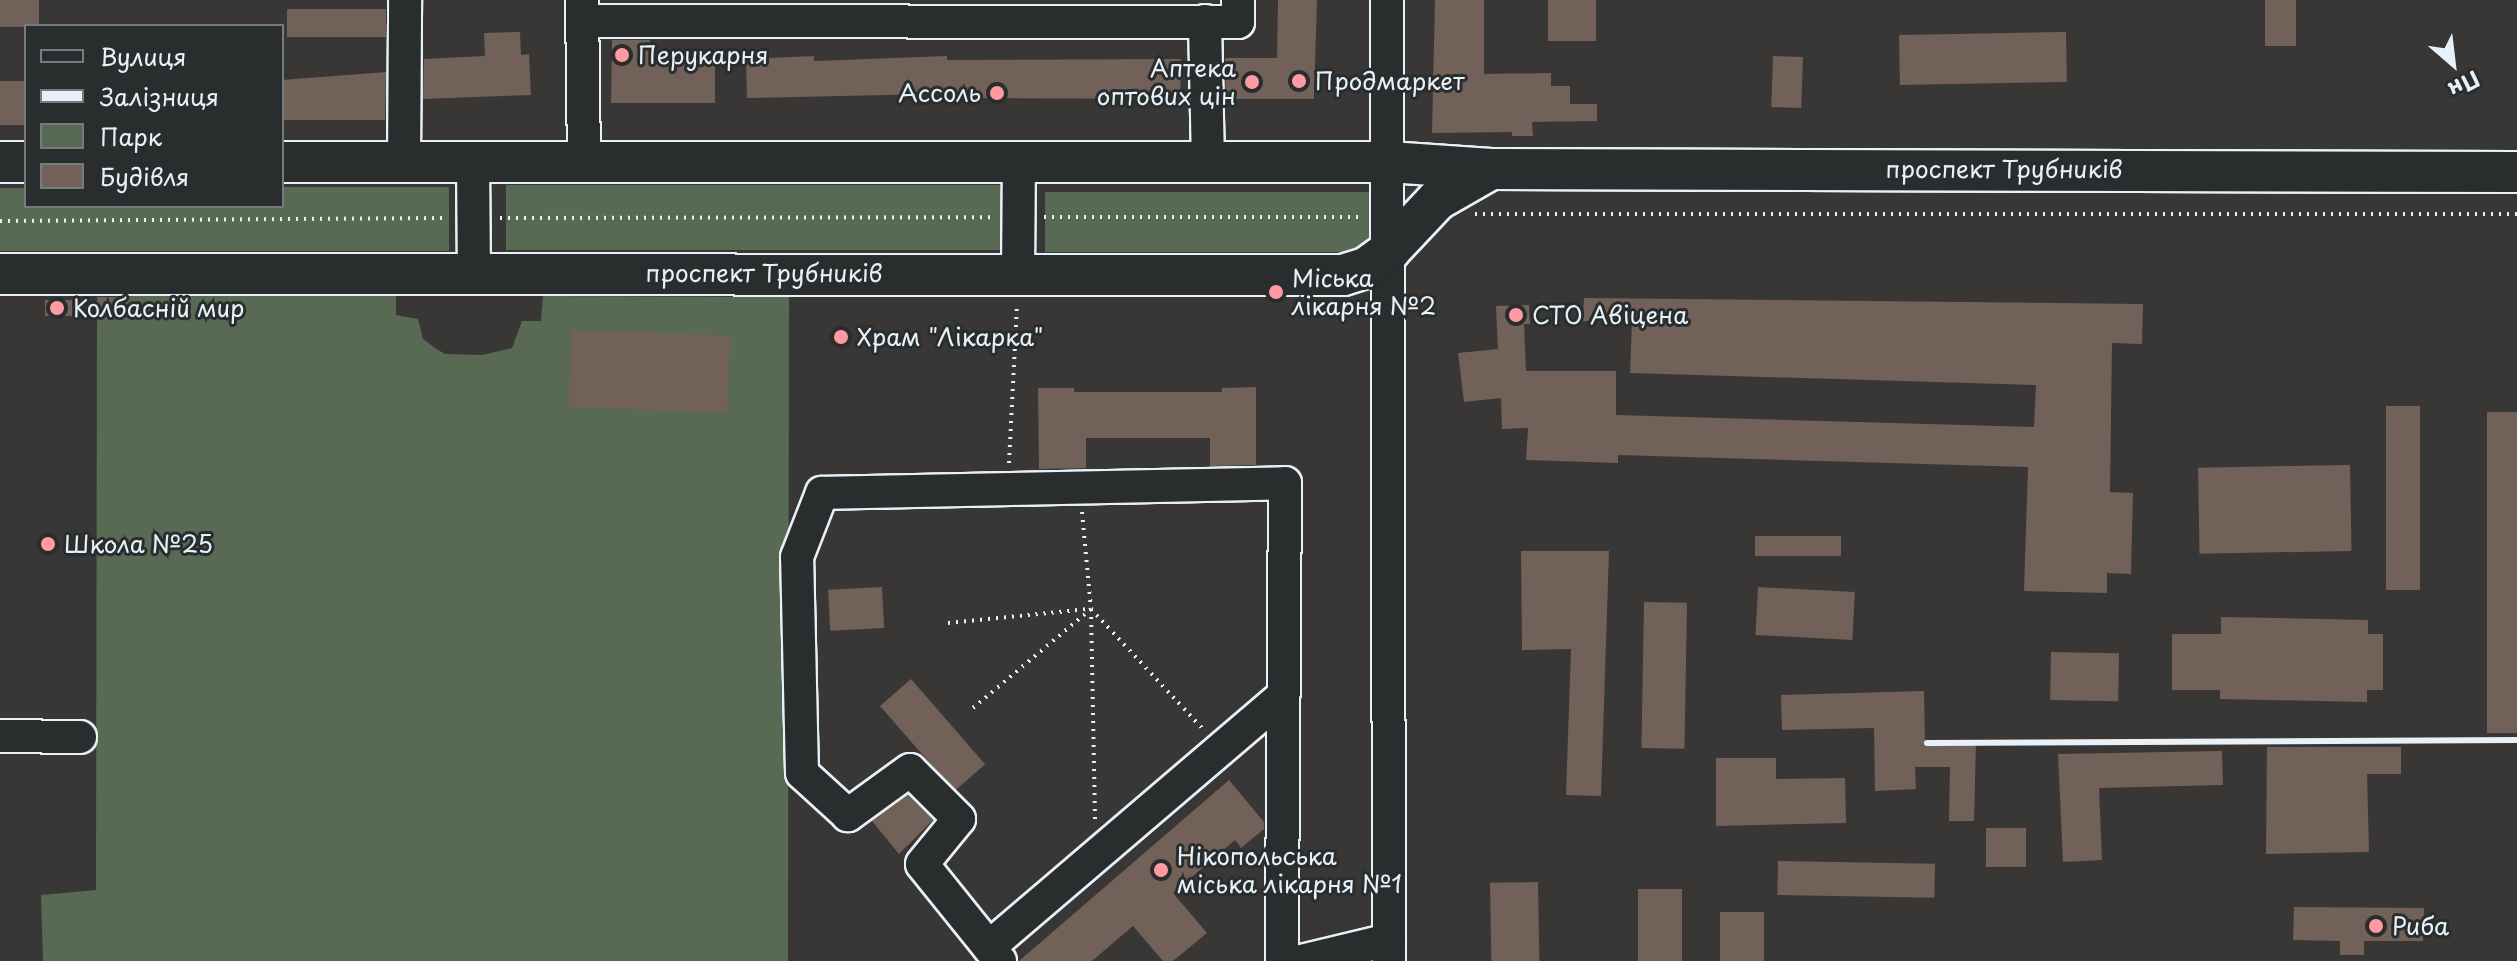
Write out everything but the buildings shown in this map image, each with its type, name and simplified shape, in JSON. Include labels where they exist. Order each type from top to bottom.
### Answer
[{"type":"main road","points":[[0,162],[24,162]]},
{"type":"main road","name":"проспект Трубників","points":[[284,162],[1389,162],[1491,169],[2517,172]]},
{"type":"main road","name":"проспект Трубників","points":[[0,274],[1343,275],[1366,268],[1390,233],[1437,200],[1491,169]]},
{"type":"street","points":[[404,162],[405,0]]},
{"type":"street","points":[[584,162],[582,11],[1238,22],[1238,0]]},
{"type":"street","points":[[1301,961],[1389,951],[1390,233],[1387,0]]},
{"type":"street","points":[[1205,21],[1208,162]]},
{"type":"street","points":[[1018,273],[1019,161]]},
{"type":"street","points":[[473,162],[474,273]]},
{"type":"street","points":[[1282,961],[1285,483],[822,493],[797,557],[802,773],[848,815],[910,770],[959,819],[922,864],[995,954],[1096,856],[1283,696]]},
{"type":"street","points":[[0,736],[80,737]]},
{"type":"path","points":[[1470,214],[2517,214]]},
{"type":"path","points":[[0,221],[1019,217],[1390,233]]},
{"type":"path","points":[[1008,489],[1018,273]]},
{"type":"path","points":[[1079,488],[1091,609],[1096,856]]},
{"type":"path","points":[[948,623],[1091,609]]},
{"type":"path","points":[[973,708],[1091,609]]},
{"type":"path","points":[[1091,609],[1222,749]]},
{"type":"green space","points":[[506,185],[1008,185],[1008,250],[506,250]]},
{"type":"green space","points":[[284,187],[449,187],[449,251],[0,251],[0,188],[24,188],[24,208],[284,208]]},
{"type":"green space","points":[[1045,192],[1370,192],[1370,252],[1045,252]]},
{"type":"green space","points":[[130,294],[396,295],[396,315],[418,319],[423,339],[435,348],[445,354],[482,355],[512,348],[522,321],[541,321],[543,296],[789,297],[788,961],[43,961],[41,895],[96,890],[97,311],[130,310]]},
{"type":"railway","points":[[1927,743],[2517,740]]},
{"type":"place","name":"Перукарня","points":[[622,55]]},
{"type":"place","name":"Продмаркет","points":[[1299,81]]},
{"type":"place","name":"Аптека оптових цін","points":[[1252,82]]},
{"type":"place","name":"Ассоль","points":[[997,93]]},
{"type":"place","name":"Міська лікарня №2","points":[[1276,292]]},
{"type":"place","name":"Колбасній мир","points":[[57,308]]},
{"type":"place","name":"СТО Авіцена","points":[[1516,315]]},
{"type":"place","name":"Храм \"Лікарка\"","points":[[841,337]]},
{"type":"place","name":"Школа №25","points":[[48,544]]},
{"type":"place","name":"Нікопольська міська лікарня №1","points":[[1161,870]]},
{"type":"place","name":"Риба","points":[[2376,926]]}]
